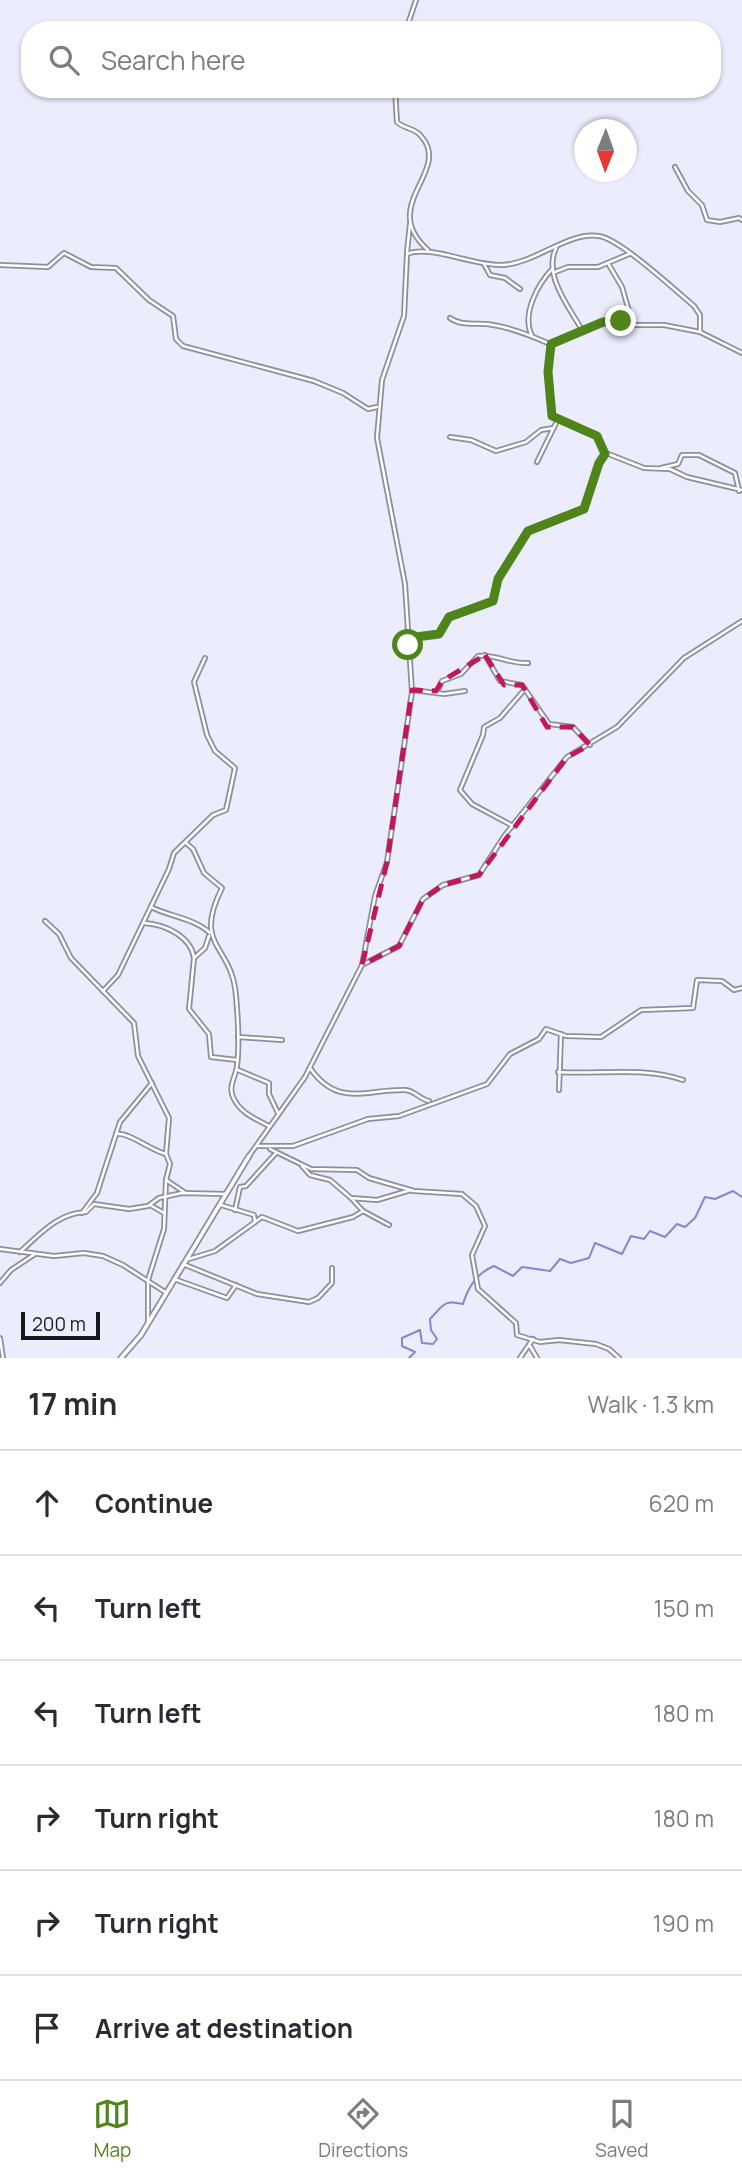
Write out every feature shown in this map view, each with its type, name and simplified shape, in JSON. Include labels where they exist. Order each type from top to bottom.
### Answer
[{"type":"street","points":[[409,21],[416,0]]},
{"type":"street","points":[[121,1358],[140,1336],[210,1217],[221,1205],[249,1156],[309,1068],[362,965],[375,896],[387,862],[412,690],[412,662],[408,642],[409,615],[398,540],[378,450],[379,405],[382,380],[404,316],[412,197],[430,165],[430,157],[421,135],[401,126],[396,119],[395,98]]},
{"type":"street","points":[[676,167],[688,191],[702,205],[707,220],[742,220]]},
{"type":"street","points":[[410,224],[418,240],[428,250]]},
{"type":"street","points":[[407,254],[428,250],[484,264],[514,264],[580,237],[598,236],[618,243],[694,306],[700,315],[700,332]]},
{"type":"street","points":[[556,248],[556,283],[560,295],[582,330]]},
{"type":"street","points":[[0,265],[46,267],[64,253],[91,267],[114,267],[149,300],[173,316],[176,339],[183,346],[314,381],[343,393],[368,409],[374,410],[379,405]]},
{"type":"street","points":[[532,336],[527,320],[538,289],[554,270],[609,265],[629,254]]},
{"type":"street","points":[[484,264],[492,276],[505,278],[520,289]]},
{"type":"street","points":[[609,265],[624,292],[633,325]]},
{"type":"street","points":[[544,282],[556,283]]},
{"type":"street","points":[[450,318],[475,325],[495,325],[551,344],[612,320],[633,325],[664,325],[700,332],[742,353]]},
{"type":"street","points":[[551,344],[551,412],[558,419],[597,436],[605,454],[644,468],[674,470],[687,477],[741,490]]},
{"type":"street","points":[[537,462],[558,419]]},
{"type":"street","points":[[450,437],[471,440],[494,451],[524,443],[541,430],[554,428]]},
{"type":"street","points":[[408,642],[416,637],[439,634],[449,617],[493,601],[498,579],[528,531],[584,509],[599,463],[605,454]]},
{"type":"street","points":[[660,470],[678,464],[682,455],[699,454],[735,473],[741,490]]},
{"type":"street","points":[[362,965],[399,946],[423,899],[443,885],[479,875],[567,757],[618,726],[684,658],[742,621]]},
{"type":"street","points":[[485,655],[500,681],[507,684],[518,682],[525,689],[537,703],[546,722],[553,726],[573,727],[590,745]]},
{"type":"street","points":[[437,692],[442,681],[458,677],[476,657],[497,656],[510,663],[528,663]]},
{"type":"street","points":[[103,991],[118,975],[173,854],[213,815],[226,811],[235,769],[215,751],[206,735],[194,682],[205,658]]},
{"type":"street","points":[[513,826],[472,804],[460,790],[484,735],[484,727],[500,718],[525,689]]},
{"type":"street","points":[[412,690],[465,691]]},
{"type":"street","points":[[187,843],[193,849],[204,873],[222,887],[209,915],[210,933],[219,953],[230,965],[236,992],[238,1060],[231,1089],[238,1107],[269,1126]]},
{"type":"street","points":[[151,907],[163,913],[174,914],[210,933]]},
{"type":"street","points":[[45,921],[59,934],[71,958],[134,1023],[136,1050],[169,1118],[166,1154],[170,1163],[166,1180],[164,1233],[148,1280],[148,1322]]},
{"type":"street","points":[[143,923],[159,924],[177,933],[192,948],[194,958],[189,1011],[209,1034],[211,1057],[238,1060]]},
{"type":"street","points":[[194,958],[205,946],[210,933]]},
{"type":"street","points":[[258,1146],[269,1148],[301,1144],[368,1119],[399,1116],[487,1084],[510,1054],[539,1039],[547,1030],[561,1034],[600,1037],[641,1010],[693,1008],[697,980],[721,980],[734,990],[742,988]]},
{"type":"street","points":[[559,1090],[561,1034]]},
{"type":"street","points":[[238,1037],[282,1040]]},
{"type":"street","points":[[309,1068],[323,1083],[338,1093],[370,1095],[404,1090],[433,1102]]},
{"type":"street","points":[[237,1069],[269,1083],[269,1094],[278,1113]]},
{"type":"street","points":[[558,1072],[574,1075],[656,1072],[683,1080]]},
{"type":"street","points":[[82,1213],[97,1193],[123,1117],[153,1082]]},
{"type":"street","points":[[115,1135],[126,1134],[146,1148],[166,1154]]},
{"type":"street","points":[[269,1148],[312,1170],[357,1170],[369,1178],[412,1190],[462,1194],[476,1206],[485,1228],[472,1255],[478,1289],[516,1323],[517,1335],[540,1342],[559,1340],[596,1344],[609,1349],[620,1358]]},
{"type":"street","points":[[235,1210],[240,1188],[246,1186],[276,1153]]},
{"type":"street","points":[[302,1166],[310,1175],[330,1180],[363,1211],[389,1225]]},
{"type":"street","points":[[166,1180],[186,1193]]},
{"type":"street","points":[[351,1198],[377,1200],[412,1190]]},
{"type":"street","points":[[20,1252],[44,1228],[58,1224],[73,1213],[82,1213],[96,1203],[124,1209],[150,1205],[165,1197],[186,1193],[226,1194]]},
{"type":"street","points":[[150,1205],[164,1213]]},
{"type":"street","points":[[221,1205],[254,1215],[255,1222]]},
{"type":"street","points":[[184,1262],[215,1251],[255,1222],[265,1218],[295,1231],[302,1231],[354,1217],[363,1211]]},
{"type":"street","points":[[0,1249],[35,1254],[97,1255],[117,1261],[165,1292]]},
{"type":"street","points":[[0,1283],[11,1270],[35,1254]]},
{"type":"street","points":[[184,1262],[257,1294],[311,1302],[332,1283],[332,1268]]},
{"type":"street","points":[[174,1279],[228,1298],[236,1285]]},
{"type":"street","points":[[0,1338],[3,1358]]},
{"type":"street","points":[[520,1358],[533,1339]]},
{"type":"street","points":[[530,1346],[537,1358]]},
{"type":"highlighted area","points":[[485,655],[504,685],[522,685],[547,727],[573,727],[590,745],[567,757],[479,875],[443,885],[423,899],[399,946],[362,965],[387,862],[412,690],[436,691],[442,681]]},
{"type":"waterway","points":[[409,1358],[415,1352],[402,1346],[402,1338],[420,1330],[422,1343],[433,1344],[437,1339],[431,1330],[430,1319],[447,1303],[463,1304],[474,1281],[494,1266],[513,1276],[522,1267],[550,1271],[560,1259],[571,1263],[589,1258],[595,1243],[622,1254],[631,1236],[644,1239],[650,1231],[665,1237],[677,1224],[685,1227],[695,1218],[705,1197],[715,1199],[733,1191],[742,1197]]},
{"type":"route","points":[[408,645],[408,642],[416,637],[439,634],[449,617],[495,600],[496,583],[528,531],[584,509],[599,463],[605,454],[597,436],[552,416],[548,372],[551,344],[603,322],[621,321]]}]
